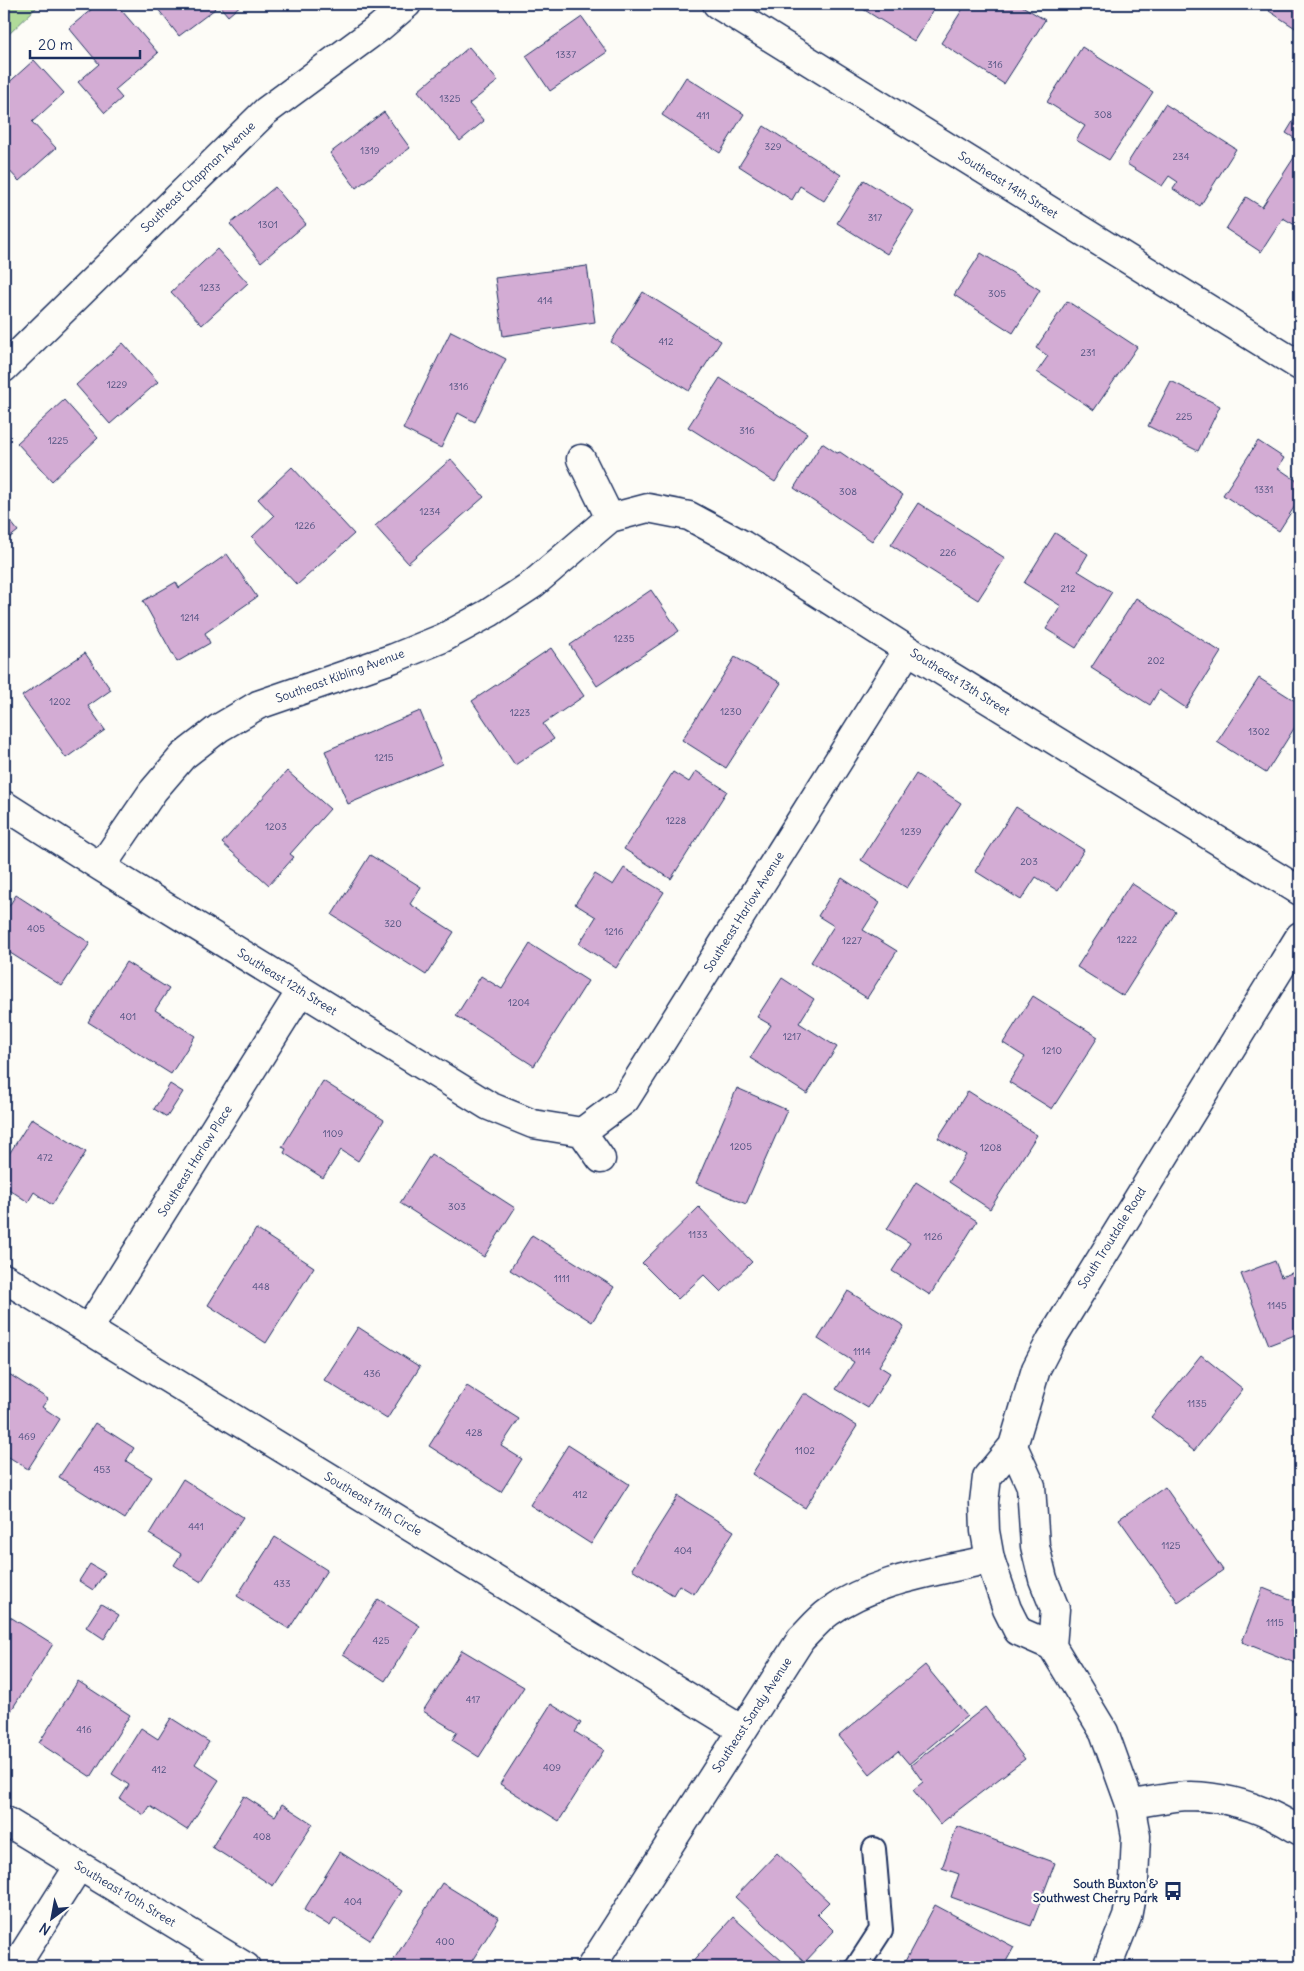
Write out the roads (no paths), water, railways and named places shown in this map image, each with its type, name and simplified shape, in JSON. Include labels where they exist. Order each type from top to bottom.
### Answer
[{"type":"street","name":"Southeast Chapman Avenue","points":[[4,368],[266,111],[380,27],[407,4]]},
{"type":"street","name":"Southeast 14th Street","points":[[717,4],[1300,366]]},
{"type":"street","points":[[581,459],[610,518]]},
{"type":"street","name":"Southeast 13th Street","points":[[610,518],[648,508],[689,516],[744,545],[908,650],[1300,891]]},
{"type":"street","name":"Southeast Kibling Avenue","points":[[101,867],[153,790],[183,756],[219,728],[258,705],[394,658],[443,638],[489,613],[533,584],[610,518]]},
{"type":"street","name":"Southeast Harlow Avenue","points":[[582,1132],[625,1100],[908,650]]},
{"type":"street","name":"Southeast 12th Street","points":[[4,805],[101,867],[489,1106],[533,1124],[582,1132]]},
{"type":"street","name":"South Troutdale Road","points":[[1052,1646],[1018,1631],[1006,1609],[990,1560],[985,1531],[984,1502],[987,1477],[1012,1446],[1036,1369],[1050,1340],[1300,936]]},
{"type":"street","name":"Southeast Harlow Place","points":[[88,1330],[301,991]]},
{"type":"street","points":[[582,1132],[601,1159]]},
{"type":"street","name":"Southeast 11th Circle","points":[[4,1278],[742,1730]]},
{"type":"street","points":[[1012,1446],[1031,1486],[1034,1546],[1043,1579],[1055,1609],[1052,1646],[1104,1732],[1130,1804],[1136,1836],[1134,1880],[1127,1917],[1107,1967]]},
{"type":"street","name":"Southeast Sandy Avenue","points":[[591,1967],[801,1639],[828,1612],[854,1597],[899,1580],[990,1560]]},
{"type":"street","points":[[1130,1804],[1189,1796],[1220,1798],[1254,1807],[1300,1831]]},
{"type":"street","name":"Southeast 10th Street","points":[[4,1820],[246,1967]]},
{"type":"street","points":[[15,1967],[79,1866]]},
{"type":"lane","points":[[857,1967],[881,1930],[874,1849]]},
{"type":"place","name":"South Buxton & Southwest Cherry Park","points":[[1173,1891]]}]
